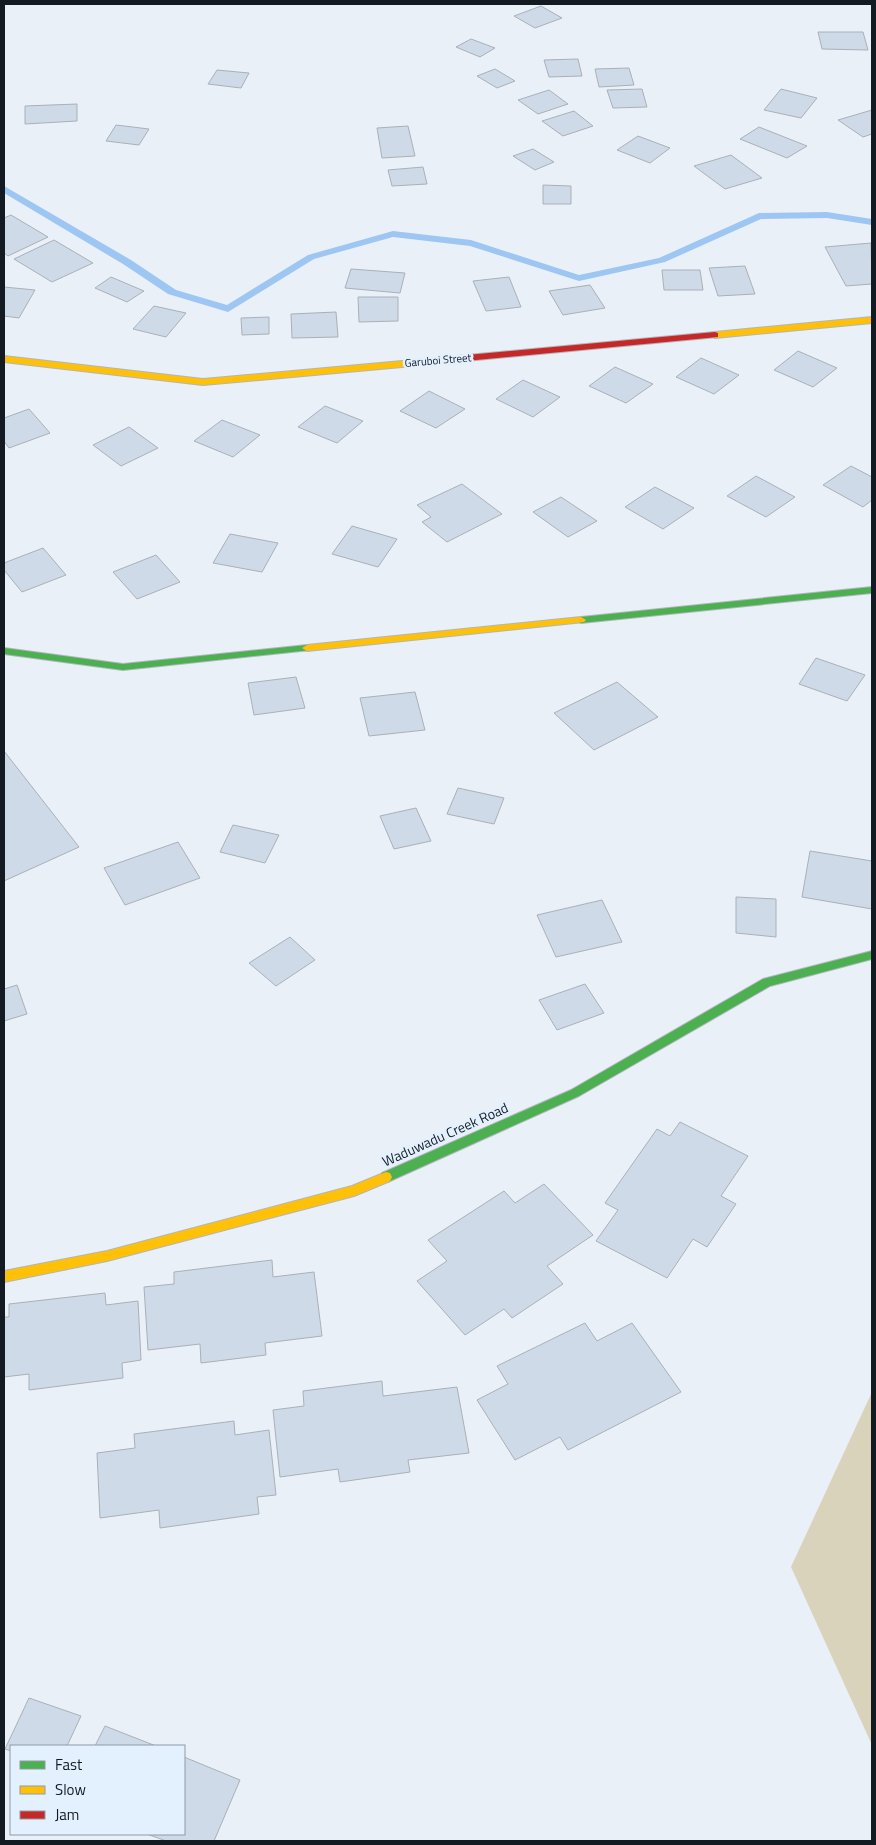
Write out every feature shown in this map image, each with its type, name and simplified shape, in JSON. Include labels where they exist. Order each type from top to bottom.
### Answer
[{"type":"street","name":"Garuboi Street","points":[[4,359],[203,382],[872,320]]},
{"type":"street","points":[[4,651],[123,667],[872,590]]},
{"type":"street","name":"Waduwadu Creek Road","points":[[4,1277],[107,1256],[354,1191],[575,1093],[766,982],[872,955]]},
{"type":"shaded area","points":[[872,1392],[872,1745],[791,1567]]},
{"type":"building","points":[[541,6],[562,18],[535,28],[514,16]]},
{"type":"building","points":[[818,32],[863,32],[868,50],[822,49]]},
{"type":"building","points":[[471,39],[495,48],[480,57],[456,47]]},
{"type":"building","points":[[578,59],[582,76],[549,77],[544,60]]},
{"type":"building","points":[[629,68],[634,85],[599,87],[595,69]]},
{"type":"building","points":[[495,69],[515,81],[497,88],[477,76]]},
{"type":"building","points":[[217,70],[249,73],[241,88],[208,84]]},
{"type":"building","points":[[642,89],[647,107],[613,108],[607,90]]},
{"type":"building","points":[[781,89],[817,98],[801,118],[764,110]]},
{"type":"building","points":[[549,90],[568,104],[538,114],[518,100]]},
{"type":"building","points":[[77,104],[77,121],[25,124],[25,106]]},
{"type":"building","points":[[872,110],[872,134],[863,137],[838,120]]},
{"type":"building","points":[[574,111],[593,126],[563,136],[542,121]]},
{"type":"building","points":[[116,125],[149,129],[139,145],[106,141]]},
{"type":"building","points":[[408,126],[415,156],[382,158],[377,128]]},
{"type":"building","points":[[759,127],[807,146],[787,158],[740,139]]},
{"type":"building","points":[[638,136],[670,148],[650,163],[617,150]]},
{"type":"building","points":[[533,149],[554,162],[535,170],[513,156]]},
{"type":"building","points":[[731,155],[762,178],[725,189],[694,166]]},
{"type":"building","points":[[423,167],[427,184],[392,186],[388,170]]},
{"type":"building","points":[[543,185],[571,186],[571,204],[543,204]]},
{"type":"building","points":[[11,215],[48,237],[8,256],[4,253],[4,218]]},
{"type":"building","points":[[54,240],[93,263],[52,282],[14,259]]},
{"type":"building","points":[[871,243],[872,284],[846,286],[825,247]]},
{"type":"building","points":[[745,266],[755,294],[718,296],[709,268]]},
{"type":"building","points":[[351,269],[405,273],[400,293],[345,288]]},
{"type":"building","points":[[662,270],[700,270],[703,290],[664,290]]},
{"type":"building","points":[[111,277],[144,291],[127,302],[95,288]]},
{"type":"building","points":[[509,277],[521,307],[486,311],[473,281]]},
{"type":"building","points":[[590,285],[605,308],[563,315],[549,291]]},
{"type":"building","points":[[4,287],[35,290],[19,318],[4,316]]},
{"type":"building","points":[[358,297],[398,297],[398,321],[359,322]]},
{"type":"building","points":[[154,306],[186,313],[166,337],[133,329]]},
{"type":"building","points":[[336,312],[338,337],[292,338],[291,314]]},
{"type":"building","points":[[269,317],[269,334],[242,335],[241,318]]},
{"type":"building","points":[[798,351],[837,368],[813,387],[774,370]]},
{"type":"building","points":[[701,358],[739,375],[714,394],[676,377]]},
{"type":"building","points":[[615,367],[653,384],[626,403],[589,386]]},
{"type":"building","points":[[523,380],[560,397],[533,417],[496,399]]},
{"type":"building","points":[[429,391],[465,409],[436,428],[400,411]]},
{"type":"building","points":[[325,406],[363,421],[337,443],[298,427]]},
{"type":"building","points":[[29,409],[50,433],[9,448],[4,441],[4,418]]},
{"type":"building","points":[[222,420],[260,435],[233,457],[194,441]]},
{"type":"building","points":[[129,427],[158,448],[121,466],[93,445]]},
{"type":"building","points":[[851,466],[872,477],[872,500],[863,507],[823,485]]},
{"type":"building","points":[[756,476],[795,497],[766,517],[727,496]]},
{"type":"building","points":[[462,484],[502,514],[447,542],[422,522],[431,517],[417,505]]},
{"type":"building","points":[[655,487],[694,508],[663,529],[625,507]]},
{"type":"building","points":[[561,497],[597,521],[568,537],[533,512]]},
{"type":"building","points":[[352,526],[397,539],[378,567],[332,554]]},
{"type":"building","points":[[230,534],[278,543],[262,572],[213,563]]},
{"type":"building","points":[[43,548],[66,575],[22,592],[4,570],[4,563]]},
{"type":"building","points":[[156,555],[180,582],[137,599],[113,572]]},
{"type":"building","points":[[816,658],[865,675],[847,701],[799,684]]},
{"type":"building","points":[[296,677],[305,708],[254,715],[248,683]]},
{"type":"building","points":[[617,682],[658,717],[594,750],[554,713]]},
{"type":"building","points":[[415,692],[425,730],[369,736],[360,698]]},
{"type":"building","points":[[4,751],[79,847],[4,881]]},
{"type":"building","points":[[458,788],[504,798],[494,824],[447,814]]},
{"type":"building","points":[[416,808],[431,841],[394,849],[380,816]]},
{"type":"building","points":[[233,825],[279,835],[265,863],[220,852]]},
{"type":"building","points":[[178,842],[200,878],[125,905],[104,868]]},
{"type":"building","points":[[810,851],[872,861],[872,909],[802,897]]},
{"type":"building","points":[[736,897],[776,899],[776,937],[736,933]]},
{"type":"building","points":[[602,900],[622,942],[556,957],[537,915]]},
{"type":"building","points":[[290,937],[315,960],[276,986],[249,963]]},
{"type":"building","points":[[585,984],[604,1013],[557,1030],[539,1000]]},
{"type":"building","points":[[17,985],[27,1014],[4,1021],[4,989]]},
{"type":"building","points":[[680,1122],[748,1156],[721,1196],[736,1204],[707,1247],[693,1239],[667,1278],[596,1241],[618,1210],[605,1203],[657,1129],[670,1136]]},
{"type":"building","points":[[544,1184],[593,1235],[547,1266],[563,1284],[512,1318],[504,1309],[465,1335],[417,1281],[447,1261],[428,1240],[504,1191],[515,1203]]},
{"type":"building","points":[[272,1260],[273,1277],[314,1272],[322,1336],[265,1343],[266,1355],[201,1363],[200,1344],[148,1350],[144,1287],[174,1284],[174,1272]]},
{"type":"building","points":[[105,1293],[106,1305],[138,1301],[141,1360],[122,1363],[123,1378],[29,1390],[29,1374],[4,1377],[4,1317],[9,1317],[9,1304]]},
{"type":"building","points":[[585,1323],[597,1341],[632,1323],[681,1392],[568,1450],[560,1437],[515,1460],[477,1400],[508,1384],[497,1366]]},
{"type":"building","points":[[382,1381],[383,1396],[457,1387],[469,1453],[408,1460],[410,1472],[340,1482],[338,1469],[280,1477],[273,1410],[304,1406],[303,1391]]},
{"type":"building","points":[[234,1421],[235,1435],[269,1430],[276,1495],[257,1497],[259,1514],[160,1528],[159,1510],[100,1518],[97,1453],[135,1448],[134,1434]]},
{"type":"building","points":[[29,1698],[81,1716],[67,1745],[10,1745],[10,1751],[5,1749]]},
{"type":"building","points":[[105,1726],[153,1745],[96,1745]]},
{"type":"building","points":[[185,1757],[240,1780],[214,1841],[166,1841],[150,1835],[185,1835]]},
{"type":"waterway","points":[[4,189],[127,262],[172,292],[228,309],[311,257],[393,234],[471,243],[579,278],[662,260],[759,216],[827,215],[872,222]]},
{"type":"traffic: fast","points":[[581,620],[872,590]]},
{"type":"traffic: fast","points":[[4,651],[123,667],[307,648]]},
{"type":"traffic: fast","points":[[386,1177],[575,1093],[767,982],[872,955]]},
{"type":"traffic: slow","points":[[715,335],[872,320]]},
{"type":"traffic: slow","points":[[4,359],[203,382],[435,361]]},
{"type":"traffic: slow","points":[[307,648],[581,620]]},
{"type":"traffic: slow","points":[[4,1277],[107,1256],[354,1191],[386,1177]]},
{"type":"traffic: jam","points":[[435,361],[715,335]]}]
